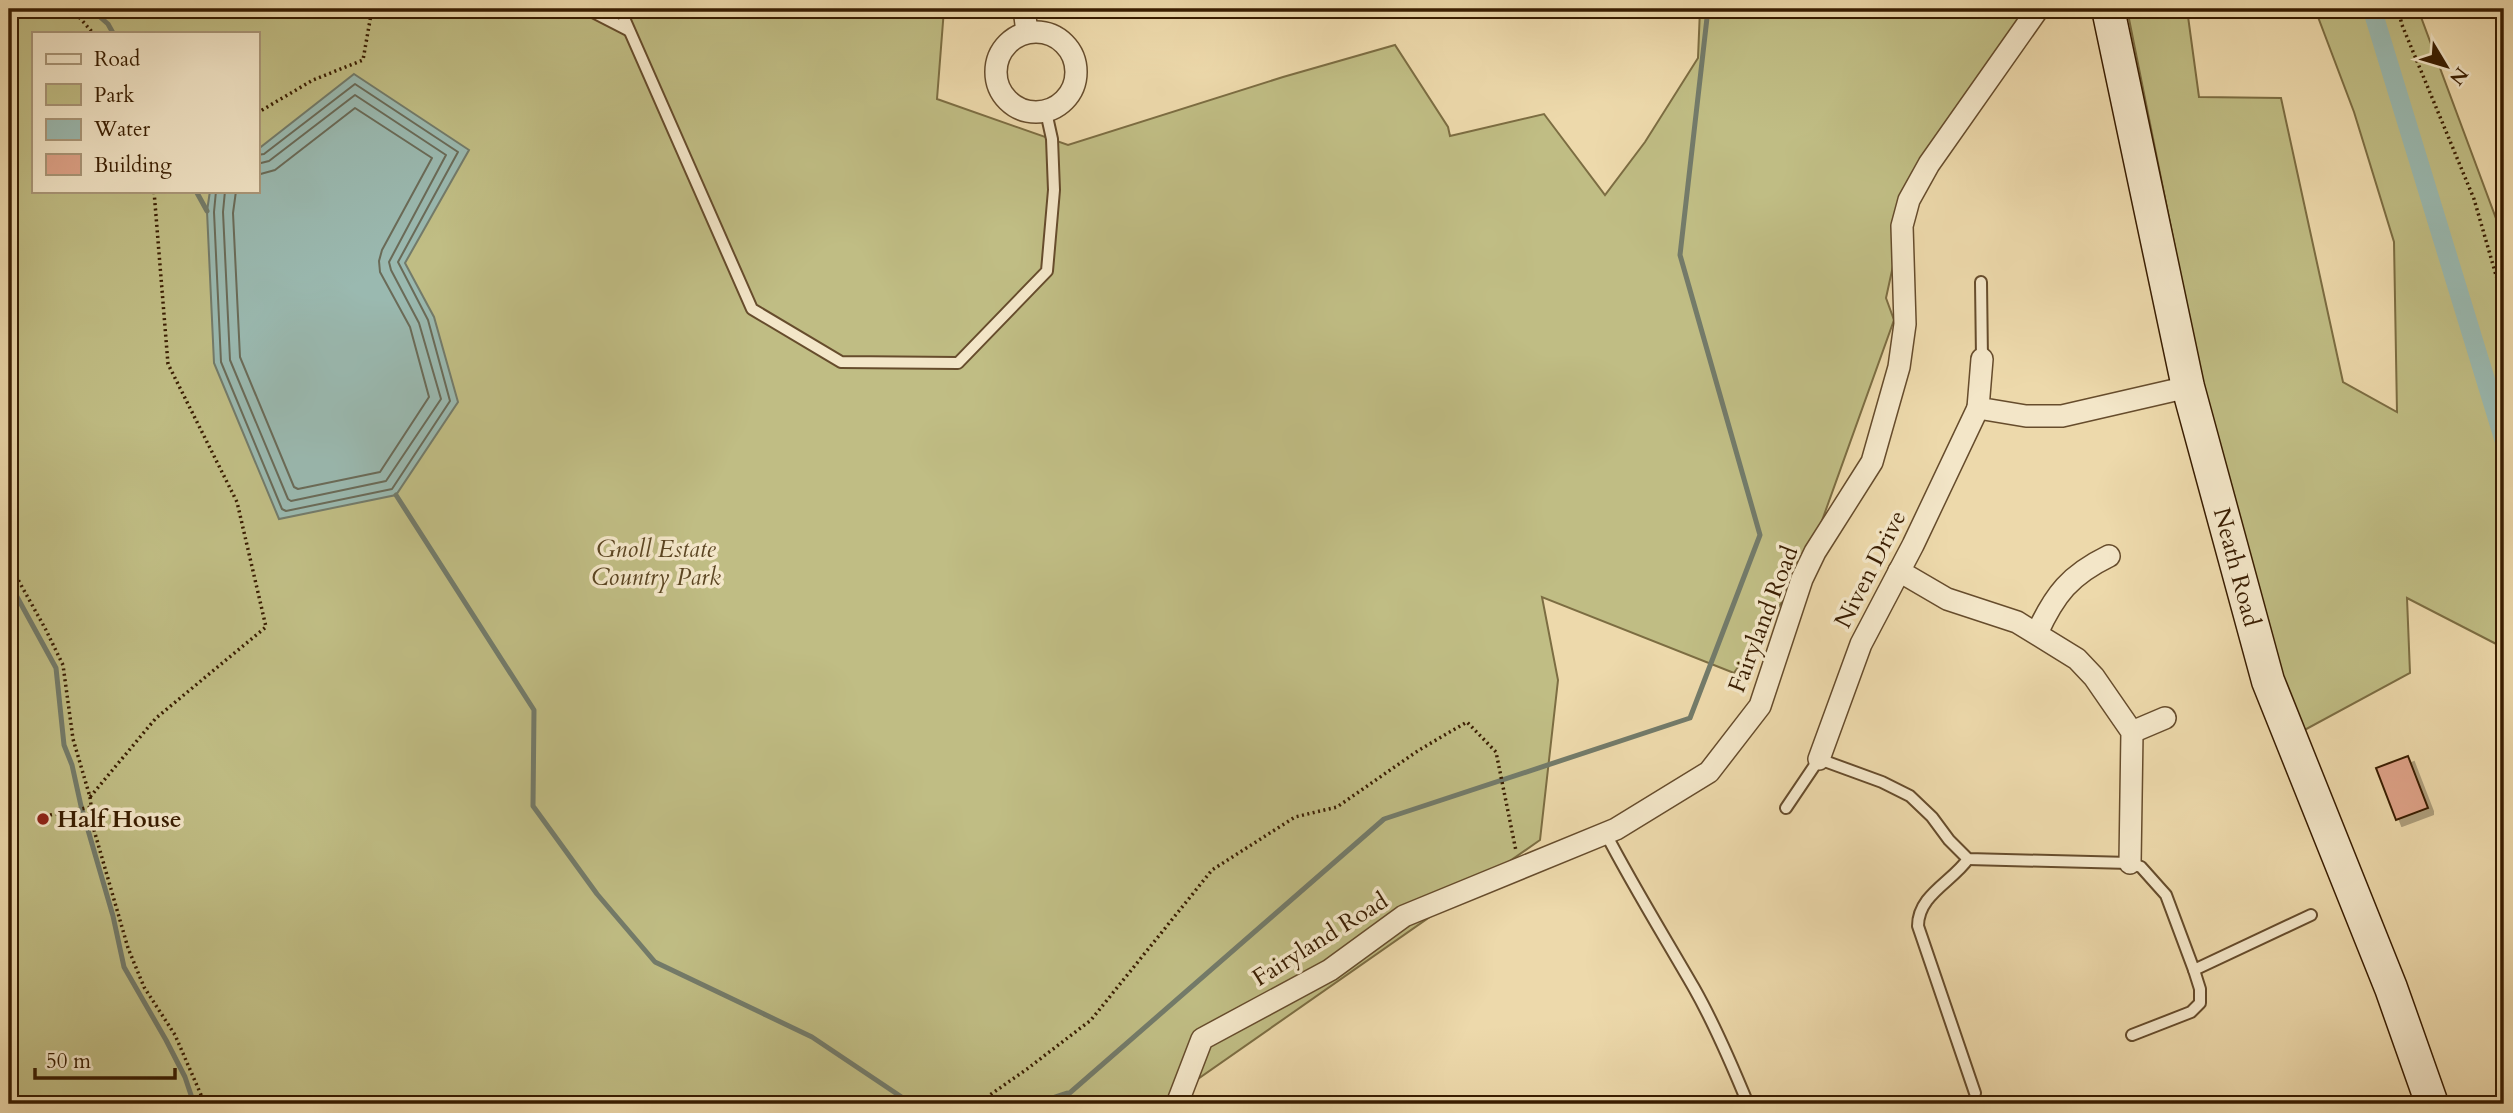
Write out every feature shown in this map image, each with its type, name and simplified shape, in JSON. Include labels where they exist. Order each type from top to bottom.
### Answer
[{"type":"main road","name":"Neath Road","points":[[2108,9],[2188,387],[2268,681],[2391,988],[2432,1104]]},
{"type":"street","points":[[1024,9],[1027,33]]},
{"type":"street","name":"Fairyland Road","points":[[1177,1104],[1202,1039],[1330,970],[1404,916],[1606,834],[1709,772],[1760,706],[1802,579],[1815,552],[1872,462],[1899,367],[1905,324],[1902,226],[1909,200],[1929,164],[2038,9]]},
{"type":"street","points":[[1041,32],[1066,44],[1073,56],[1077,72],[1067,99],[1046,112],[1032,113],[1019,109],[1002,94],[996,81],[1000,54],[1009,42],[1027,33],[1041,32]]},
{"type":"street","points":[[1982,359],[1978,408],[2026,416],[2062,416],[2188,387]]},
{"type":"street","name":"Niven Drive","points":[[1819,759],[1861,644],[1978,408]]},
{"type":"street","points":[[2037,633],[2051,603],[2066,584],[2087,567],[2109,556]]},
{"type":"street","points":[[1899,571],[1947,599],[2017,622],[2077,659],[2094,677],[2132,732],[2130,863]]},
{"type":"street","points":[[2132,732],[2165,718]]},
{"type":"lane","points":[[574,9],[591,11],[628,30]]},
{"type":"lane","points":[[620,9],[752,309],[841,362],[958,363],[1047,271],[1054,190],[1052,139],[1046,112]]},
{"type":"lane","points":[[1981,282],[1982,359]]},
{"type":"lane","points":[[1786,808],[1819,759],[1882,782],[1910,796],[1968,859],[2130,863],[2141,867],[2166,895],[2200,989],[2200,1003],[2191,1012],[2132,1035]]},
{"type":"lane","points":[[1606,834],[1638,896],[1695,990],[1730,1060],[1748,1104]]},
{"type":"lane","points":[[1968,859],[1959,872],[1926,901],[1918,913],[1918,926],[1975,1094]]},
{"type":"lane","points":[[2194,970],[2311,915]]},
{"type":"path","points":[[72,9],[92,32]]},
{"type":"path","points":[[259,112],[313,80],[363,60],[372,9]]},
{"type":"path","points":[[2398,9],[2402,25],[2474,199],[2504,303]]},
{"type":"path","points":[[90,797],[156,718],[267,627],[237,502],[169,364],[154,192]]},
{"type":"path","points":[[9,549],[16,576],[63,665],[72,739],[90,797],[94,830],[128,948],[144,987],[175,1035],[205,1104]]},
{"type":"path","points":[[977,1104],[1091,1020],[1212,870],[1295,817],[1337,807],[1419,750],[1467,722],[1496,752],[1520,869]]},
{"type":"path","points":[[51,815],[90,807]]},
{"type":"green space","name":"Gnoll Estate Country Park","points":[[9,9],[944,9],[937,99],[1068,145],[1283,77],[1395,45],[1448,127],[1450,136],[1544,114],[1605,195],[1645,142],[1698,58],[1700,9],[2026,9],[1912,179],[1886,298],[1894,320],[1805,568],[1734,673],[1542,597],[1558,680],[1540,840],[1162,1104],[9,1104]]},
{"type":"green space","points":[[2127,9],[2187,9],[2199,97],[2281,98],[2343,382],[2397,412],[2394,242],[2354,112],[2315,9],[2421,9],[2421,17],[2504,240],[2504,648],[2407,598],[2410,673],[2299,733],[2216,452]]},
{"type":"water","points":[[354,74],[469,150],[405,263],[434,317],[458,402],[396,495],[279,519],[214,363],[207,211],[210,192],[259,192],[259,148]]},
{"type":"building","points":[[2408,756],[2428,808],[2396,820],[2376,768]]},
{"type":"waterway","points":[[91,9],[108,24],[112,32]]},
{"type":"waterway","points":[[1057,1104],[1384,819],[1690,718],[1760,535],[1680,255],[1708,9]]},
{"type":"waterway","points":[[2372,9],[2504,440]]},
{"type":"waterway","points":[[197,192],[207,211]]},
{"type":"waterway","points":[[396,495],[534,710],[533,806],[597,894],[655,962],[812,1037],[912,1104]]},
{"type":"waterway","points":[[9,573],[16,595],[56,668],[64,745],[72,765],[113,916],[124,967],[185,1077],[194,1104]]},
{"type":"waterway","points":[[1034,1104],[1067,1093]]},
{"type":"place","name":"Half House","points":[[43,819]]}]
